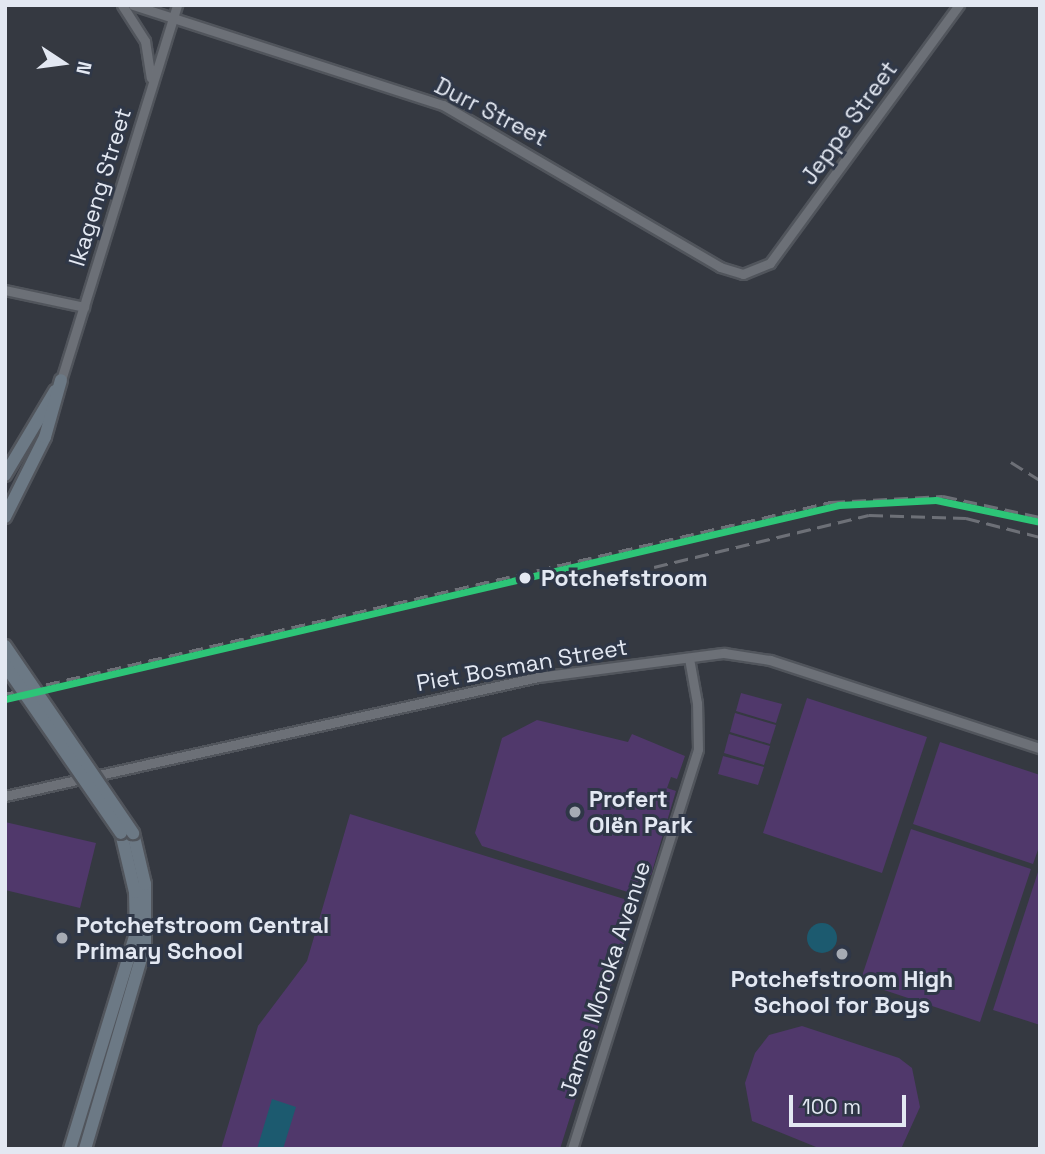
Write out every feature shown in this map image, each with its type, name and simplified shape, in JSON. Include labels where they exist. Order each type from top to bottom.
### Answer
[{"type":"highway","points":[[5,475],[61,380]]},
{"type":"highway","points":[[5,517],[45,437],[61,380]]},
{"type":"highway","points":[[5,646],[127,834],[145,884],[145,945],[85,1149]]},
{"type":"highway","points":[[5,665],[127,834],[135,891],[133,953],[70,1149]]},
{"type":"street","points":[[122,5],[150,52],[152,83]]},
{"type":"street","name":"Durr Street","points":[[133,5],[443,105],[732,272],[753,273],[770,263]]},
{"type":"street","name":"Ikageng Street","points":[[61,380],[177,5]]},
{"type":"street","name":"Jeppe Street","points":[[770,263],[959,5]]},
{"type":"street","points":[[5,290],[84,307]]},
{"type":"street","name":"Piet Bosman Street","points":[[5,796],[538,677],[733,653],[770,660],[1040,748]]},
{"type":"street","name":"James Moroka Avenue","points":[[572,1149],[696,756],[700,725],[688,658]]},
{"type":"shaded area","points":[[741,693],[782,704],[776,723],[736,711]]},
{"type":"shaded area","points":[[807,698],[927,737],[882,873],[763,833]]},
{"type":"shaded area","points":[[735,713],[776,725],[770,744],[730,732]]},
{"type":"shaded area","name":"Profert Olën Park","points":[[537,720],[628,742],[632,734],[685,756],[677,779],[671,777],[667,788],[676,791],[651,875],[641,872],[634,894],[482,846],[475,833],[502,738]]},
{"type":"shaded area","points":[[729,734],[770,746],[764,765],[724,753]]},
{"type":"shaded area","points":[[940,742],[1040,775],[1040,844],[1033,864],[913,824]]},
{"type":"shaded area","points":[[723,756],[764,767],[758,785],[718,774]]},
{"type":"shaded area","points":[[350,814],[637,903],[560,1149],[221,1149],[258,1026],[307,961]]},
{"type":"shaded area","points":[[5,822],[96,843],[80,908],[5,890]]},
{"type":"shaded area","points":[[911,829],[1031,869],[980,1022],[860,982]]},
{"type":"shaded area","points":[[1040,872],[1040,1025],[993,1010]]},
{"type":"shaded area","points":[[802,1026],[899,1058],[912,1068],[920,1107],[901,1149],[821,1149],[752,1121],[745,1083],[755,1053],[769,1035]]},
{"type":"water","points":[[822,923],[833,927],[837,938],[833,949],[822,953],[811,949],[807,938],[811,927]]},
{"type":"water","points":[[272,1099],[296,1107],[283,1149],[257,1149]]},
{"type":"railway","points":[[1011,462],[1040,480]]},
{"type":"railway","points":[[5,694],[831,502],[943,496],[1040,517]]},
{"type":"railway","points":[[654,567],[869,515],[966,518],[1040,537]]},
{"type":"transit line","points":[[5,699],[839,505],[936,500],[1040,522]]},
{"type":"place","name":"Potchefstroom","points":[[525,578]]},
{"type":"place","name":"Profert Olën Park","points":[[575,812]]},
{"type":"place","name":"Potchefstroom Central Primary School","points":[[62,938]]},
{"type":"place","name":"Potchefstroom High School for Boys","points":[[842,954]]}]
